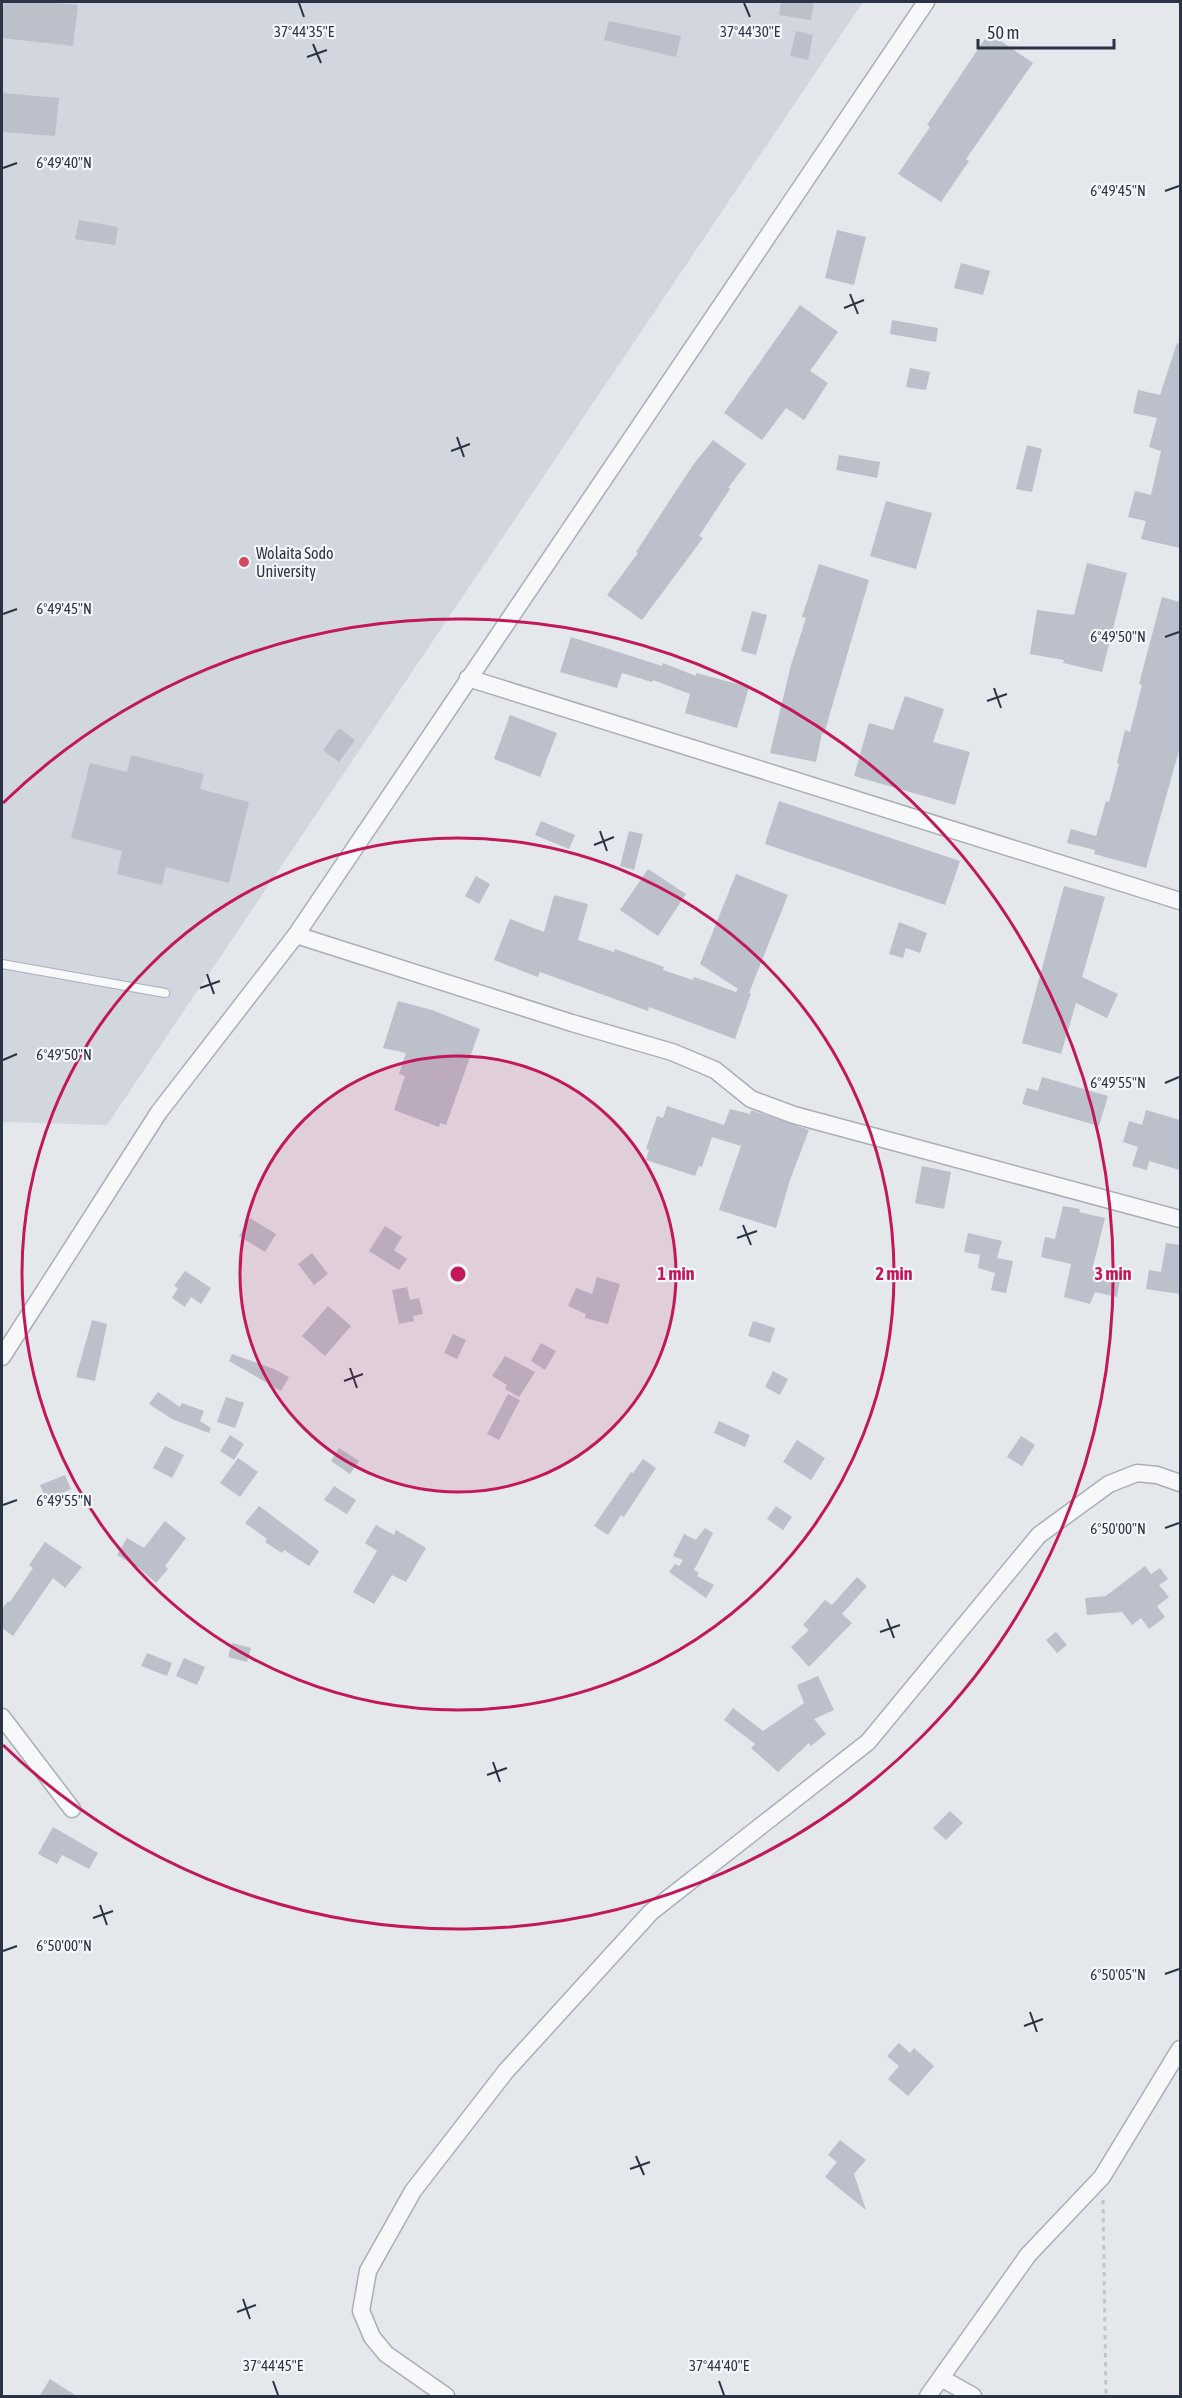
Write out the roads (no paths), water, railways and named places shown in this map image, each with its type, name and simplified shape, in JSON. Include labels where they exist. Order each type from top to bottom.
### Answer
[{"type":"street","points":[[2,1357],[159,1112],[296,935],[926,2]]},
{"type":"street","points":[[468,678],[1180,902]]},
{"type":"street","points":[[296,935],[572,1023],[672,1052],[715,1070],[751,1100],[794,1115],[1180,1219]]},
{"type":"street","points":[[446,2397],[386,2355],[372,2337],[361,2311],[368,2271],[413,2191],[506,2071],[651,1912],[868,1742],[1039,1535],[1109,1484],[1137,1473],[1157,1475],[1180,1484]]},
{"type":"street","points":[[2,1717],[72,1809]]},
{"type":"street","points":[[928,2397],[1028,2255],[1102,2177],[1180,2049]]},
{"type":"street","points":[[941,2378],[973,2397]]},
{"type":"lane","points":[[2,964],[165,993]]},
{"type":"place","name":"Wolaita Sodo University","points":[[244,562]]}]
